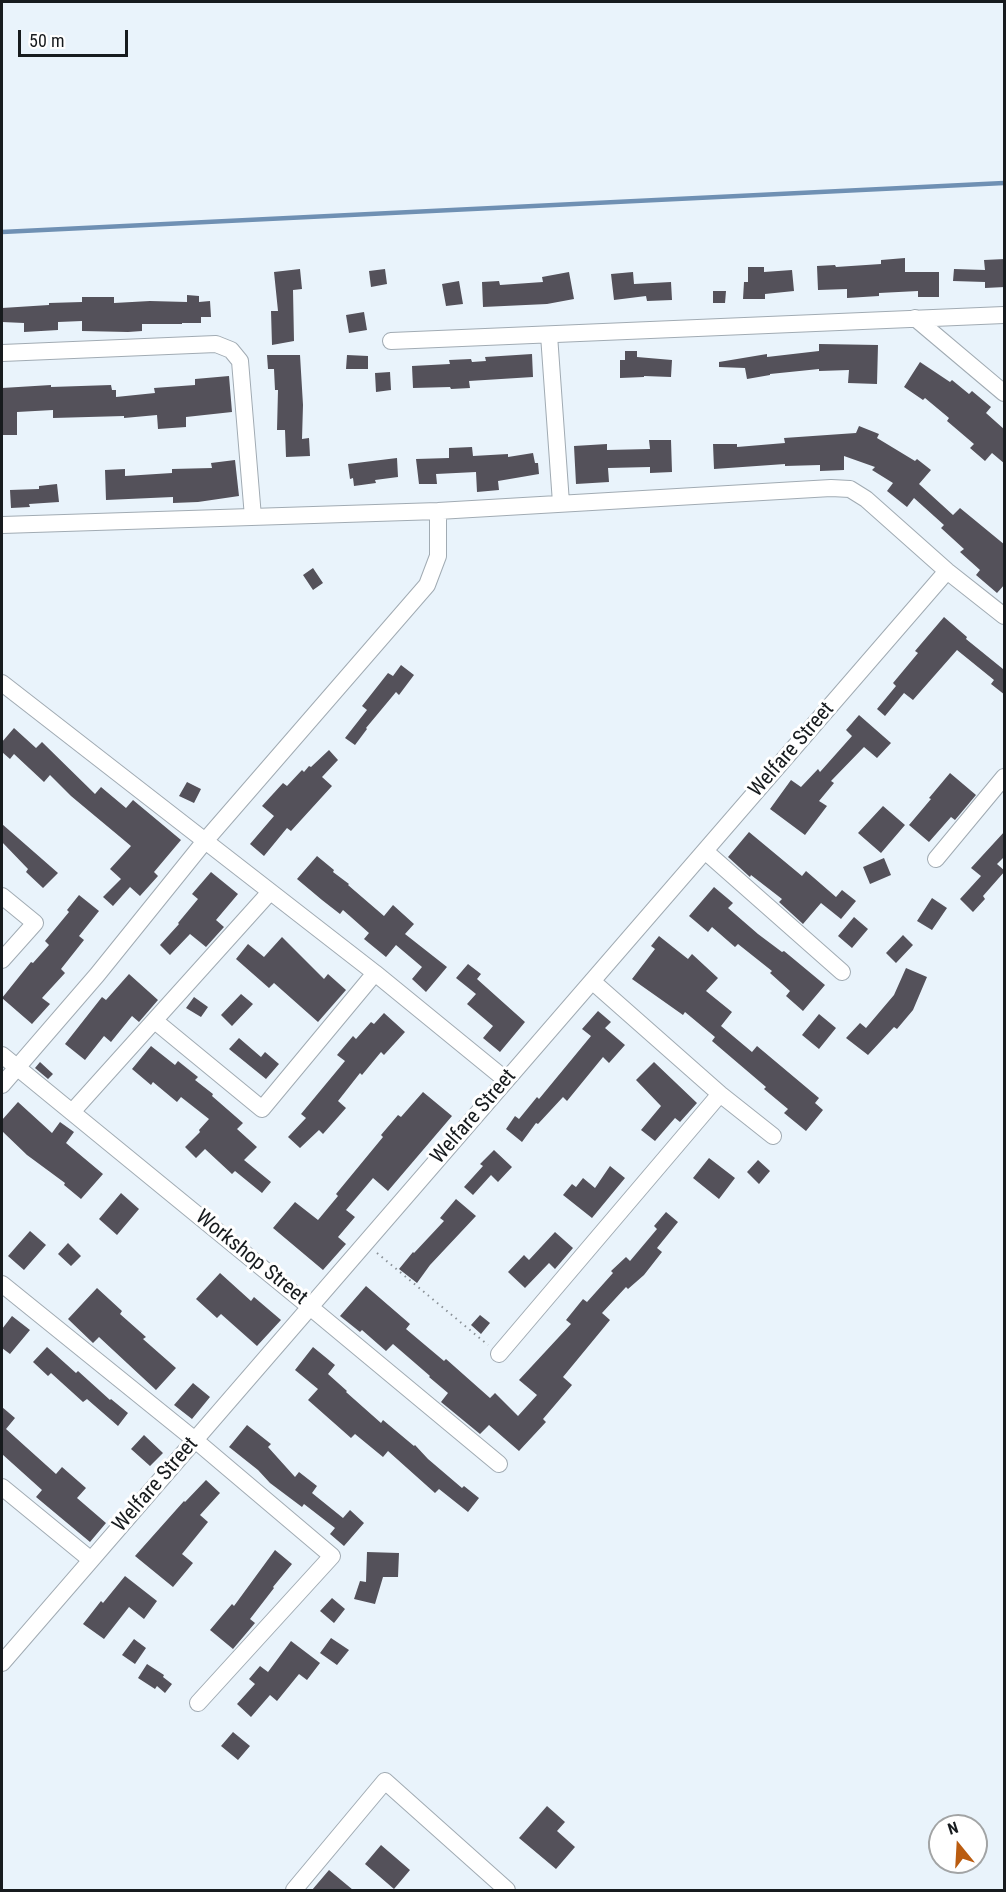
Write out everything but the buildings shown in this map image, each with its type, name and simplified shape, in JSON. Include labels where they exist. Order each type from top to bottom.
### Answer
[{"type":"street","points":[[391,341],[1005,315]]},
{"type":"street","points":[[915,318],[1005,393]]},
{"type":"street","points":[[549,335],[561,503]]},
{"type":"street","points":[[2,353],[216,344],[231,350],[240,361],[253,518]]},
{"type":"street","points":[[2,525],[438,511],[831,488],[850,489],[866,499],[947,571],[1005,616]]},
{"type":"street","points":[[2,1085],[97,975],[205,841],[427,585],[438,556],[438,511]]},
{"type":"street","name":"Welfare Street","points":[[2,1664],[947,571]]},
{"type":"street","points":[[2,686],[375,973],[506,1080]]},
{"type":"street","points":[[936,859],[1005,777]]},
{"type":"street","points":[[705,851],[842,972]]},
{"type":"street","points":[[72,1112],[270,892]]},
{"type":"street","points":[[2,896],[35,923],[2,960]]},
{"type":"street","points":[[155,1021],[262,1109],[375,973]]},
{"type":"street","points":[[592,981],[720,1094],[773,1136]]},
{"type":"street","name":"Workshop Street","points":[[2,1055],[499,1464]]},
{"type":"street","points":[[499,1354],[720,1094]]},
{"type":"street","points":[[2,1284],[195,1440],[332,1556],[198,1703]]},
{"type":"street","points":[[2,1487],[91,1560]]},
{"type":"street","points":[[294,1890],[385,1781],[507,1890]]},
{"type":"path","points":[[365,1243],[499,1354]]},
{"type":"waterway","points":[[2,232],[1004,183]]}]
